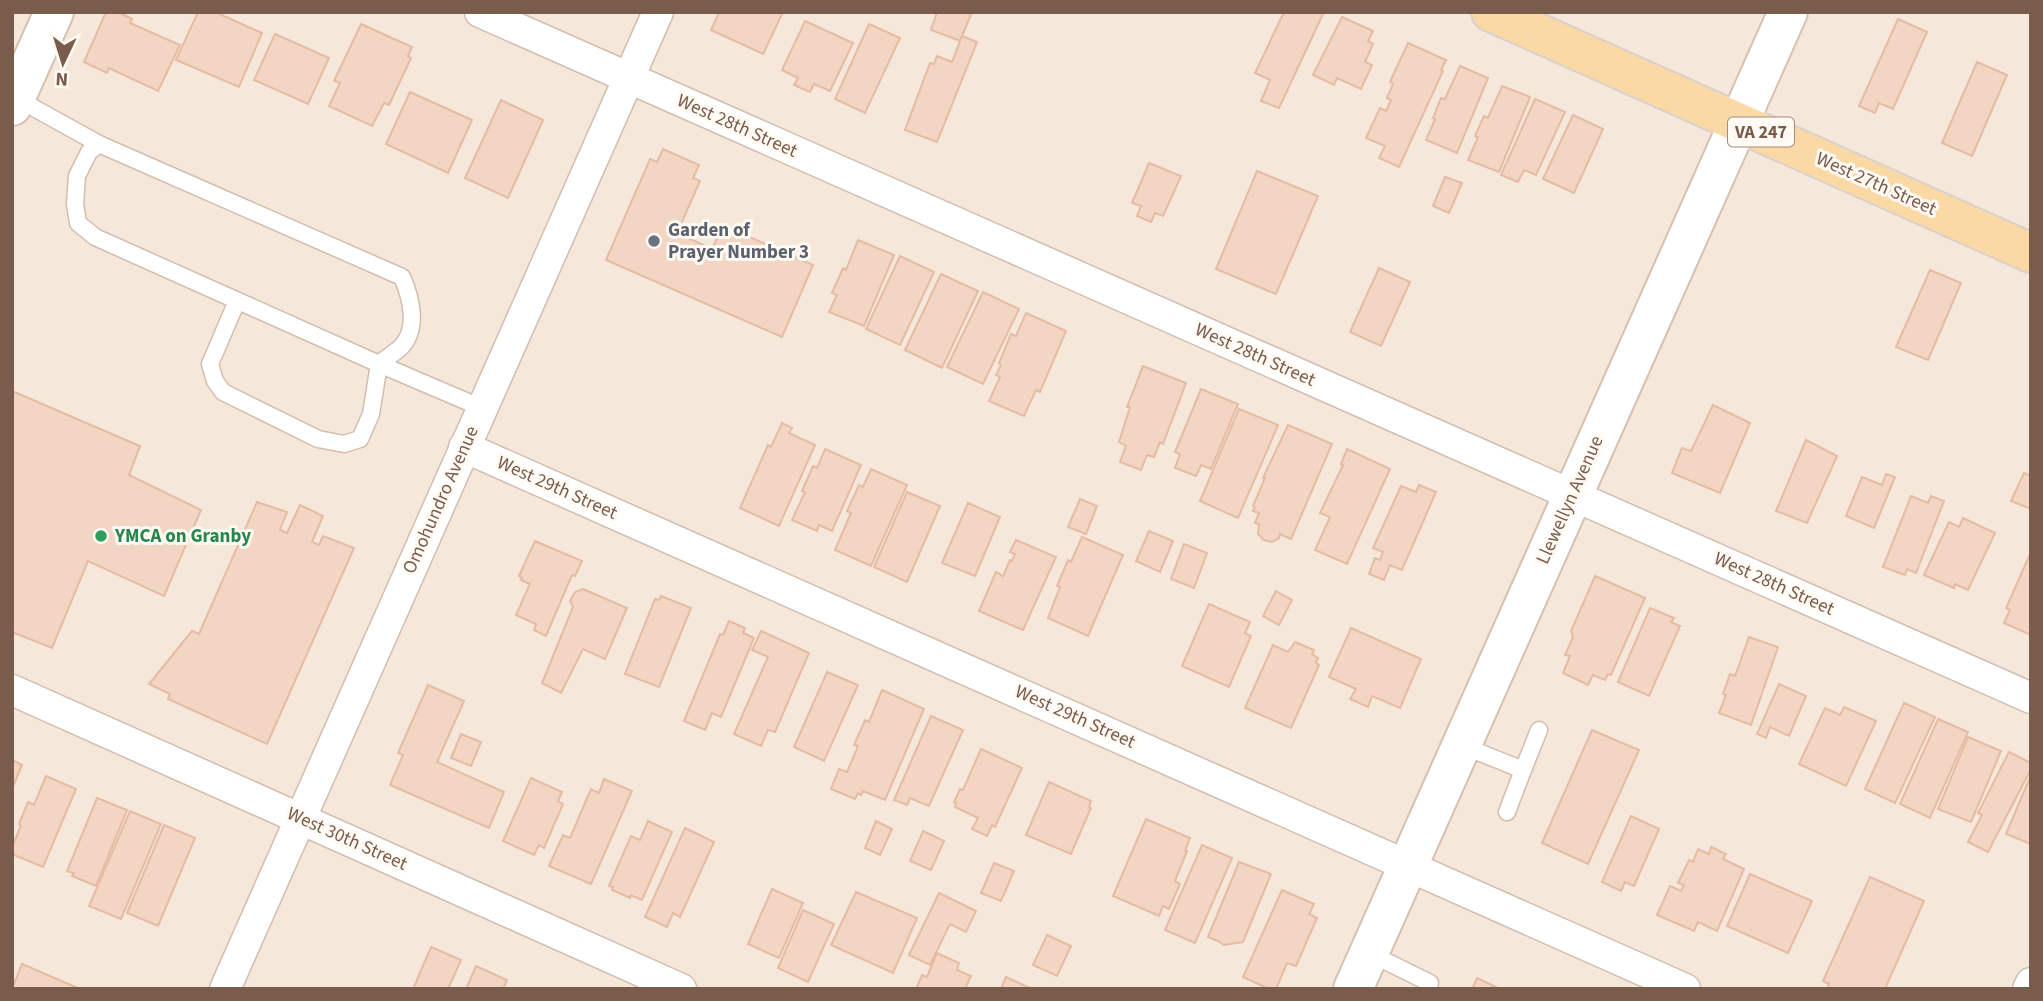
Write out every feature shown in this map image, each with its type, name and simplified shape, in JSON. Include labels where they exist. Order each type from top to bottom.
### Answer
[{"type":"main road","name":"West 27th Street","points":[[1491,12],[2031,253]]},
{"type":"street","points":[[14,102],[54,12]]},
{"type":"street","name":"West 28th Street","points":[[480,12],[2031,698]]},
{"type":"street","name":"Omohundro Avenue","points":[[225,989],[658,12]]},
{"type":"street","name":"Llewellyn Avenue","points":[[1353,989],[1788,12]]},
{"type":"street","name":"West 29th Street","points":[[464,447],[1685,989]]},
{"type":"street","name":"West 30th Street","points":[[12,690],[681,989]]},
{"type":"street","points":[[2028,989],[2031,982]]},
{"type":"lane","points":[[14,102],[99,144],[402,277],[410,295],[410,332],[403,345],[379,364],[371,414],[360,439],[344,444],[318,439],[223,392],[215,381],[210,364],[237,301]]},
{"type":"lane","points":[[99,144],[89,152],[77,176],[75,204],[78,223],[95,237],[482,408]]},
{"type":"lane","points":[[1507,812],[1539,730]]},
{"type":"lane","points":[[1461,745],[1523,770]]},
{"type":"lane","points":[[1369,953],[1430,984],[1428,989]]},
{"type":"shaded area","points":[[12,12],[2031,12],[2031,989],[12,989]]},
{"type":"building","points":[[106,12],[118,12],[132,19],[130,23],[180,45],[158,91],[109,68],[107,73],[84,62]]},
{"type":"building","points":[[198,12],[215,12],[262,33],[239,87],[176,60]]},
{"type":"building","points":[[719,12],[783,12],[763,54],[711,30]]},
{"type":"building","points":[[937,12],[972,12],[960,41],[931,30]]},
{"type":"building","points":[[1284,12],[1324,12],[1279,108],[1261,101],[1270,80],[1255,73]]},
{"type":"building","points":[[1342,17],[1373,31],[1368,41],[1373,44],[1365,62],[1372,65],[1361,89],[1337,78],[1334,85],[1313,75]]},
{"type":"building","points":[[1898,19],[1927,32],[1893,109],[1879,103],[1875,113],[1859,106]]},
{"type":"building","points":[[805,21],[853,43],[830,91],[814,84],[810,92],[794,85],[798,78],[782,70]]},
{"type":"building","points":[[361,24],[412,47],[408,56],[411,58],[389,105],[384,103],[372,126],[329,106],[340,83],[334,81]]},
{"type":"building","points":[[869,24],[900,38],[865,113],[835,99]]},
{"type":"building","points":[[275,34],[329,58],[308,104],[254,80]]},
{"type":"building","points":[[962,36],[977,42],[937,142],[905,130],[930,63],[934,64],[937,56],[952,62]]},
{"type":"building","points":[[1408,43],[1446,60],[1399,167],[1379,158],[1385,146],[1366,138],[1380,108],[1386,111],[1391,100],[1387,98],[1393,84],[1390,82]]},
{"type":"building","points":[[1977,62],[2007,75],[1972,156],[1942,143]]},
{"type":"building","points":[[1460,66],[1488,78],[1457,153],[1426,140],[1441,98],[1445,99]]},
{"type":"building","points":[[1502,86],[1530,97],[1499,172],[1468,160],[1484,116],[1488,118]]},
{"type":"building","points":[[410,92],[472,120],[448,173],[386,144]]},
{"type":"building","points":[[1535,99],[1565,112],[1536,175],[1524,170],[1518,182],[1501,175]]},
{"type":"building","points":[[501,100],[543,120],[508,198],[465,178]]},
{"type":"building","points":[[1573,115],[1603,129],[1574,193],[1543,179]]},
{"type":"building","name":"Garden of Prayer Number 3","points":[[663,149],[699,165],[693,178],[700,181],[677,233],[712,249],[723,225],[813,265],[782,337],[606,260],[650,159],[657,162]]},
{"type":"building","points":[[1149,163],[1181,176],[1163,216],[1155,213],[1151,222],[1137,216],[1141,206],[1132,203]]},
{"type":"building","points":[[1257,171],[1318,196],[1276,294],[1216,269]]},
{"type":"building","points":[[1445,177],[1462,183],[1449,213],[1433,206]]},
{"type":"building","points":[[858,240],[894,255],[864,326],[829,312],[837,295],[832,293],[843,268],[846,270]]},
{"type":"building","points":[[900,256],[934,272],[900,345],[866,329]]},
{"type":"building","points":[[1379,268],[1410,282],[1381,346],[1350,332]]},
{"type":"building","points":[[1930,270],[1961,283],[1928,360],[1896,347]]},
{"type":"building","points":[[941,274],[978,291],[942,368],[905,350]]},
{"type":"building","points":[[983,292],[1019,309],[983,384],[947,367]]},
{"type":"building","points":[[1026,313],[1066,331],[1040,392],[1036,390],[1024,416],[989,401],[1000,377],[996,375],[1001,365],[999,363],[1011,334],[1016,336]]},
{"type":"building","points":[[1143,366],[1186,383],[1163,444],[1160,442],[1154,457],[1147,455],[1141,470],[1120,462],[1126,446],[1119,442],[1130,407],[1127,407]]},
{"type":"building","points":[[1201,389],[1238,404],[1211,469],[1201,465],[1196,476],[1175,468],[1180,454],[1175,452]]},
{"type":"building","name":"YMCA on Granby","points":[[12,391],[140,446],[129,475],[201,510],[164,596],[88,561],[52,648],[12,632]]},
{"type":"building","points":[[1713,405],[1750,423],[1720,493],[1672,473],[1682,448],[1691,451]]},
{"type":"building","points":[[1239,409],[1278,425],[1238,518],[1200,501]]},
{"type":"building","points":[[782,423],[792,428],[789,433],[815,445],[779,526],[740,508],[768,445],[771,447]]},
{"type":"building","points":[[1288,425],[1332,444],[1291,539],[1280,534],[1279,538],[1272,542],[1264,540],[1258,534],[1259,524],[1255,523],[1259,513],[1253,511],[1253,506]]},
{"type":"building","points":[[1806,440],[1837,456],[1807,523],[1776,511]]},
{"type":"building","points":[[825,449],[861,465],[832,531],[819,525],[817,531],[792,520],[813,466],[817,468]]},
{"type":"building","points":[[1347,449],[1390,469],[1347,564],[1315,550],[1330,517],[1320,513],[1343,465],[1341,464]]},
{"type":"building","points":[[871,469],[907,485],[871,566],[835,550],[851,513],[847,511],[859,485],[863,487]]},
{"type":"building","points":[[2024,473],[2031,476],[2031,509],[2011,501]]},
{"type":"building","points":[[1886,474],[1895,477],[1874,528],[1846,516],[1862,477],[1882,485]]},
{"type":"building","points":[[1419,485],[1436,492],[1402,570],[1390,565],[1384,580],[1369,574],[1375,558],[1380,560],[1383,552],[1373,548],[1401,486],[1416,492]]},
{"type":"building","points":[[907,492],[940,506],[907,582],[874,567]]},
{"type":"building","points":[[1911,496],[1928,503],[1931,496],[1944,501],[1916,573],[1907,569],[1905,575],[1883,567]]},
{"type":"building","points":[[1080,499],[1097,506],[1086,534],[1068,527]]},
{"type":"building","points":[[257,502],[287,512],[280,530],[287,533],[300,505],[323,516],[312,542],[319,545],[323,536],[354,548],[267,744],[168,699],[170,694],[149,684],[192,631],[199,634]]},
{"type":"building","points":[[968,503],[1000,517],[975,576],[942,563]]},
{"type":"building","points":[[1963,518],[1995,533],[1968,590],[1955,584],[1954,588],[1924,575],[1949,522],[1959,527]]},
{"type":"building","points":[[1149,531],[1173,541],[1160,572],[1136,561]]},
{"type":"building","points":[[1082,537],[1123,555],[1088,636],[1048,618],[1060,587],[1057,586]]},
{"type":"building","points":[[1016,540],[1056,557],[1023,630],[979,611],[996,572],[1003,576],[1010,560],[1012,561],[1015,554],[1010,552]]},
{"type":"building","points":[[535,541],[582,561],[575,576],[572,575],[546,636],[534,630],[536,624],[516,615],[530,584],[519,576]]},
{"type":"building","points":[[1184,544],[1207,553],[1194,588],[1171,579]]},
{"type":"building","points":[[2031,552],[2031,635],[2004,623],[2010,610],[2006,608]]},
{"type":"building","points":[[1595,576],[1645,598],[1611,675],[1608,674],[1605,680],[1593,675],[1588,685],[1563,673],[1570,656],[1565,655],[1573,637],[1571,631]]},
{"type":"building","points":[[583,589],[627,608],[605,659],[583,649],[561,693],[542,683],[573,607],[570,601],[575,592]]},
{"type":"building","points":[[1276,591],[1292,600],[1279,625],[1263,616]]},
{"type":"building","points":[[661,596],[691,608],[659,687],[625,674],[655,599],[659,600]]},
{"type":"building","points":[[1209,604],[1250,622],[1245,633],[1251,636],[1229,687],[1182,666]]},
{"type":"building","points":[[1650,608],[1674,618],[1671,622],[1680,626],[1649,696],[1618,682]]},
{"type":"building","points":[[729,621],[745,628],[743,633],[754,638],[721,717],[712,713],[705,730],[684,721],[720,634],[723,635]]},
{"type":"building","points":[[1351,628],[1421,659],[1400,708],[1372,696],[1368,707],[1350,699],[1356,689],[1329,677]]},
{"type":"building","points":[[761,631],[809,653],[775,732],[768,730],[761,746],[734,734],[768,657],[752,650]]},
{"type":"building","points":[[1749,637],[1778,647],[1751,725],[1719,713],[1730,674],[1735,676]]},
{"type":"building","points":[[1295,642],[1314,650],[1312,654],[1318,658],[1316,663],[1319,665],[1291,728],[1245,708],[1273,645],[1288,652]]},
{"type":"building","points":[[827,672],[858,685],[824,761],[794,747]]},
{"type":"building","points":[[1779,684],[1806,696],[1789,736],[1770,727],[1766,738],[1757,734]]},
{"type":"building","points":[[428,685],[464,701],[437,762],[504,792],[489,828],[390,785],[403,755],[398,753]]},
{"type":"building","points":[[882,690],[924,709],[885,800],[863,791],[861,795],[858,793],[855,799],[831,789],[839,769],[847,772],[858,746],[854,745],[865,720],[869,722]]},
{"type":"building","points":[[1904,703],[1935,717],[1895,803],[1865,789]]},
{"type":"building","points":[[1844,707],[1876,721],[1846,786],[1799,764],[1825,708],[1840,715]]},
{"type":"building","points":[[931,716],[963,730],[929,806],[910,798],[907,805],[894,800]]},
{"type":"building","points":[[1938,719],[1968,732],[1930,818],[1900,804]]},
{"type":"building","points":[[1592,730],[1639,750],[1588,864],[1542,843]]},
{"type":"building","points":[[461,734],[481,742],[471,766],[451,758]]},
{"type":"building","points":[[1968,737],[2001,751],[1971,822],[1938,809]]},
{"type":"building","points":[[981,749],[1022,768],[995,827],[992,825],[987,836],[972,829],[978,818],[955,807],[954,802],[960,789],[963,790]]},
{"type":"building","points":[[2009,752],[2031,763],[2031,769],[1988,852],[1968,842],[1982,815],[1978,813]]},
{"type":"building","points":[[12,760],[22,765],[12,789]]},
{"type":"building","points":[[2031,775],[2031,844],[2006,834]]},
{"type":"building","points":[[46,776],[76,789],[43,867],[12,854],[12,847],[28,802],[34,805]]},
{"type":"building","points":[[531,778],[562,792],[558,801],[563,804],[544,848],[539,845],[534,855],[503,841]]},
{"type":"building","points":[[604,779],[632,791],[591,884],[549,866],[563,835],[570,838],[591,789],[599,793]]},
{"type":"building","points":[[1049,782],[1091,801],[1091,808],[1071,854],[1026,835]]},
{"type":"building","points":[[97,798],[127,810],[96,886],[72,876],[74,873],[67,871]]},
{"type":"building","points":[[130,811],[161,824],[121,919],[89,906]]},
{"type":"building","points":[[1631,816],[1659,829],[1634,886],[1625,882],[1621,891],[1602,882]]},
{"type":"building","points":[[1146,819],[1190,838],[1175,881],[1180,884],[1169,909],[1163,906],[1159,916],[1113,896]]},
{"type":"building","points":[[648,821],[672,832],[642,900],[631,895],[630,898],[609,886],[631,836],[640,840]]},
{"type":"building","points":[[876,821],[892,829],[880,855],[865,848]]},
{"type":"building","points":[[164,825],[195,838],[158,926],[127,913]]},
{"type":"building","points":[[685,828],[714,842],[680,917],[673,913],[667,927],[645,917]]},
{"type":"building","points":[[923,831],[944,841],[931,870],[910,861]]},
{"type":"building","points":[[1202,845],[1232,858],[1195,943],[1165,930]]},
{"type":"building","points":[[1711,847],[1726,854],[1723,859],[1744,869],[1717,931],[1698,922],[1694,931],[1657,915],[1670,886],[1681,891],[1684,885],[1678,883],[1689,860],[1693,862],[1698,849],[1709,854]]},
{"type":"building","points":[[1239,862],[1271,874],[1243,942],[1224,945],[1208,937]]},
{"type":"building","points":[[994,863],[1014,871],[1001,901],[981,893]]},
{"type":"building","points":[[1750,874],[1812,901],[1788,953],[1727,926]]},
{"type":"building","points":[[1870,877],[1924,901],[1885,989],[1827,989],[1829,984],[1823,981]]},
{"type":"building","points":[[772,889],[803,903],[779,958],[748,944]]},
{"type":"building","points":[[1282,890],[1314,904],[1309,914],[1317,918],[1296,966],[1287,963],[1276,989],[1269,989],[1243,977]]},
{"type":"building","points":[[856,892],[917,918],[893,973],[831,945]]},
{"type":"building","points":[[939,893],[976,911],[966,932],[950,924],[930,965],[909,955]]},
{"type":"building","points":[[803,910],[834,924],[808,982],[778,968]]},
{"type":"building","points":[[1047,935],[1071,946],[1057,976],[1033,965]]},
{"type":"building","points":[[431,947],[461,960],[448,989],[413,989]]},
{"type":"building","points":[[937,953],[959,963],[957,970],[971,976],[965,989],[916,989],[922,975],[927,977]]},
{"type":"building","points":[[22,964],[80,989],[12,989]]},
{"type":"building","points":[[476,966],[507,980],[503,989],[466,989]]},
{"type":"building","points":[[1006,977],[1032,989],[1001,989]]},
{"type":"building","points":[[1477,978],[1500,989],[1472,989]]},
{"type":"place","name":"Garden of Prayer Number 3","points":[[654,241]]},
{"type":"place","name":"YMCA on Granby","points":[[101,536]]}]
